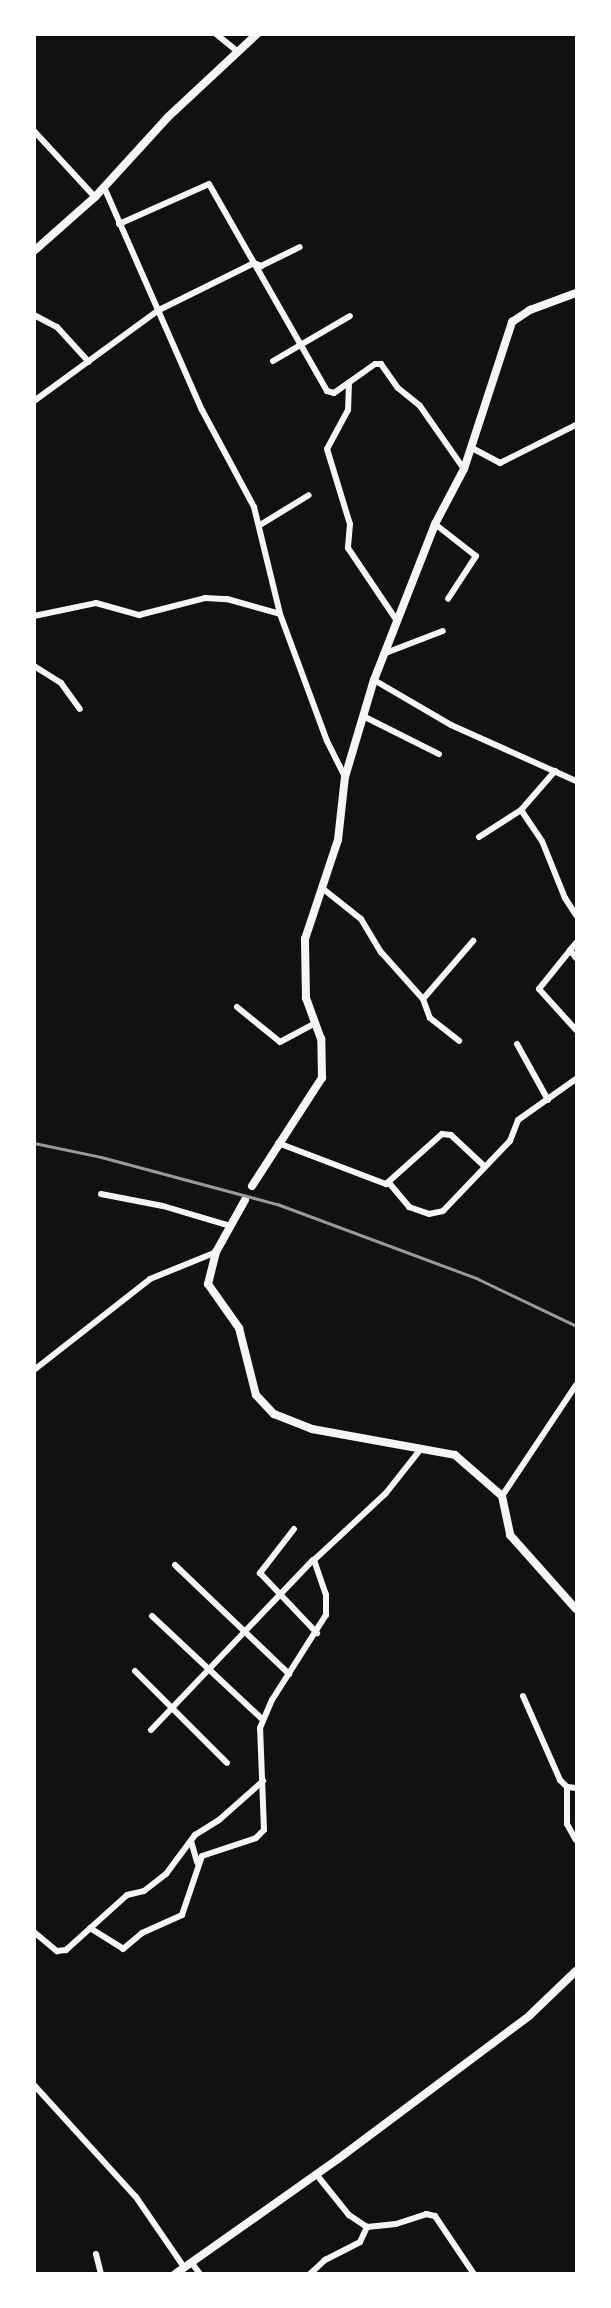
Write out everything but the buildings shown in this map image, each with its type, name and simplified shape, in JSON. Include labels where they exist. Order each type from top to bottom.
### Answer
[{"type":"main road","points":[[175,2274],[338,2159],[529,2016],[576,1971]]},
{"type":"street","points":[[216,34],[238,52]]},
{"type":"street","points":[[34,251],[95,197],[168,117],[257,34]]},
{"type":"street","points":[[34,131],[95,197]]},
{"type":"street","points":[[119,224],[209,184],[327,391],[334,393],[375,364],[381,364],[398,388],[420,406],[464,470]]},
{"type":"street","points":[[104,187],[202,410],[260,525],[280,614],[327,741],[345,777]]},
{"type":"street","points":[[34,401],[159,310],[254,263],[261,266],[300,247]]},
{"type":"street","points":[[252,1186],[322,1078],[322,1048],[306,998],[305,939],[338,840],[339,808],[345,777],[383,654],[435,524],[464,470],[512,322],[530,310],[576,293]]},
{"type":"street","points":[[34,315],[57,327],[89,362]]},
{"type":"street","points":[[273,361],[350,316]]},
{"type":"street","points":[[349,383],[348,410],[327,449],[331,470],[350,524],[348,548],[397,621]]},
{"type":"street","points":[[472,448],[500,463],[576,425]]},
{"type":"street","points":[[260,525],[309,495]]},
{"type":"street","points":[[435,524],[476,556],[448,599]]},
{"type":"street","points":[[34,616],[96,603],[139,615],[205,598],[227,599],[280,614]]},
{"type":"street","points":[[383,654],[442,631]]},
{"type":"street","points":[[34,666],[61,683],[80,708]]},
{"type":"street","points":[[374,680],[451,724],[576,781]]},
{"type":"street","points":[[363,716],[439,754]]},
{"type":"street","points":[[479,837],[521,810],[555,771]]},
{"type":"street","points":[[521,810],[542,841],[565,898],[576,915]]},
{"type":"street","points":[[322,888],[362,919],[381,952],[423,999],[430,1018],[459,1041]]},
{"type":"street","points":[[423,999],[473,941]]},
{"type":"street","points":[[576,943],[539,989],[576,1030]]},
{"type":"street","points":[[570,950],[576,958]]},
{"type":"street","points":[[237,1007],[280,1042],[315,1023]]},
{"type":"street","points":[[517,1044],[549,1100]]},
{"type":"street","points":[[278,1143],[390,1184],[409,1208],[436,1215],[510,1141],[518,1120],[576,1079]]},
{"type":"street","points":[[390,1184],[442,1134],[451,1135],[484,1166]]},
{"type":"street","points":[[101,1194],[163,1206],[230,1226]]},
{"type":"street","points":[[244,1200],[216,1252],[208,1284],[238,1328],[253,1388],[268,1408],[312,1429],[455,1455],[502,1496],[510,1535],[576,1609]]},
{"type":"street","points":[[34,1370],[150,1280],[216,1252]]},
{"type":"street","points":[[502,1496],[576,1384]]},
{"type":"street","points":[[151,1730],[332,1540],[386,1493],[420,1450]]},
{"type":"street","points":[[294,1529],[260,1573],[279,1596],[316,1633]]},
{"type":"street","points":[[90,1928],[121,1950],[148,1930],[179,1918],[197,1862],[209,1852],[260,1835],[266,1816],[259,1747],[263,1720],[316,1633],[328,1604],[314,1560]]},
{"type":"street","points":[[175,1565],[243,1634],[289,1674]]},
{"type":"street","points":[[152,1616],[263,1720]]},
{"type":"street","points":[[135,1671],[227,1763]]},
{"type":"street","points":[[523,1696],[560,1780],[567,1787],[576,1788]]},
{"type":"street","points":[[34,1932],[61,1952],[127,1895],[144,1891],[173,1868],[191,1841],[263,1781]]},
{"type":"street","points":[[567,1787],[567,1824],[576,1840]]},
{"type":"street","points":[[191,1841],[197,1862]]},
{"type":"street","points":[[34,2085],[136,2197],[188,2264],[200,2274]]},
{"type":"street","points":[[319,2172],[350,2215],[367,2227],[431,2214],[443,2224],[474,2274]]},
{"type":"street","points":[[310,2274],[325,2260],[360,2242],[367,2227]]},
{"type":"street","points":[[96,2254],[101,2274]]},
{"type":"railway","points":[[34,1143],[101,1157],[277,1204],[476,1278],[576,1326]]}]
